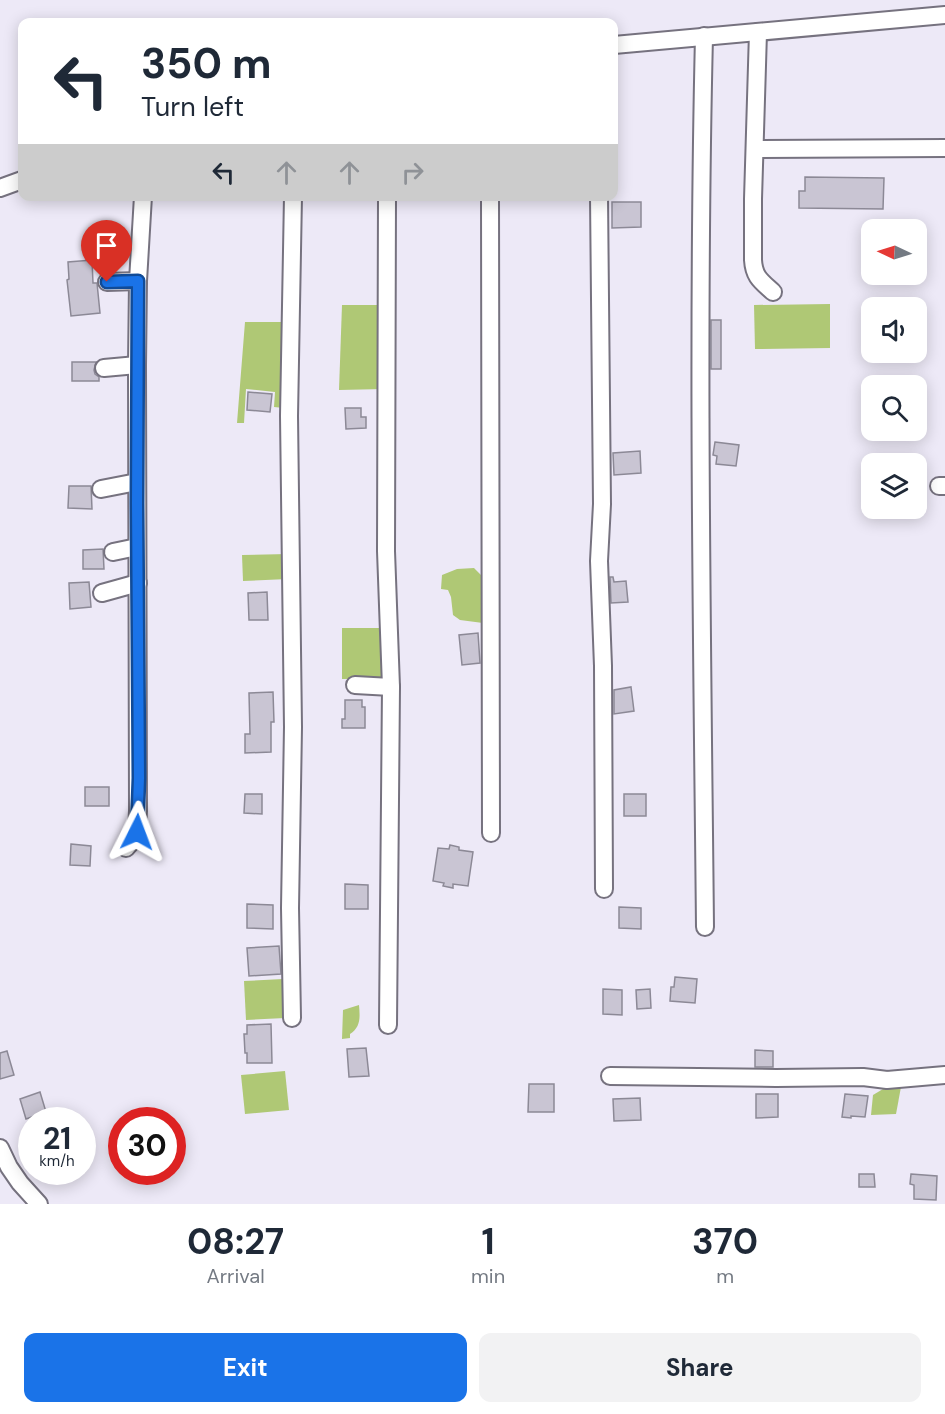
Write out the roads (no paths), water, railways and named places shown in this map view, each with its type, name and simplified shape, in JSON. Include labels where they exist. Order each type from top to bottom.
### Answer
[{"type":"street","points":[[618,45],[945,15]]},
{"type":"street","points":[[758,32],[753,270],[758,279],[773,291]]},
{"type":"street","points":[[704,36],[700,406],[705,927]]},
{"type":"street","points":[[755,149],[945,148]]},
{"type":"street","points":[[0,188],[18,181]]},
{"type":"street","points":[[126,848],[134,841],[137,832],[138,812],[137,365],[138,281],[143,201]]},
{"type":"street","points":[[292,1018],[290,908],[293,727],[282,415],[293,201]]},
{"type":"street","points":[[387,201],[386,551],[391,687],[388,1024]]},
{"type":"street","points":[[490,201],[491,833]]},
{"type":"street","points":[[599,201],[602,504],[599,561],[603,666],[604,889]]},
{"type":"street","points":[[107,282],[138,281]]},
{"type":"street","points":[[104,368],[137,365]]},
{"type":"street","points":[[101,489],[137,482]]},
{"type":"street","points":[[113,552],[137,547]]},
{"type":"street","points":[[102,593],[138,583]]},
{"type":"street","points":[[355,685],[391,687]]},
{"type":"street","points":[[610,1076],[863,1077],[887,1080],[945,1075]]},
{"type":"street","points":[[0,1148],[20,1183],[39,1204]]}]
